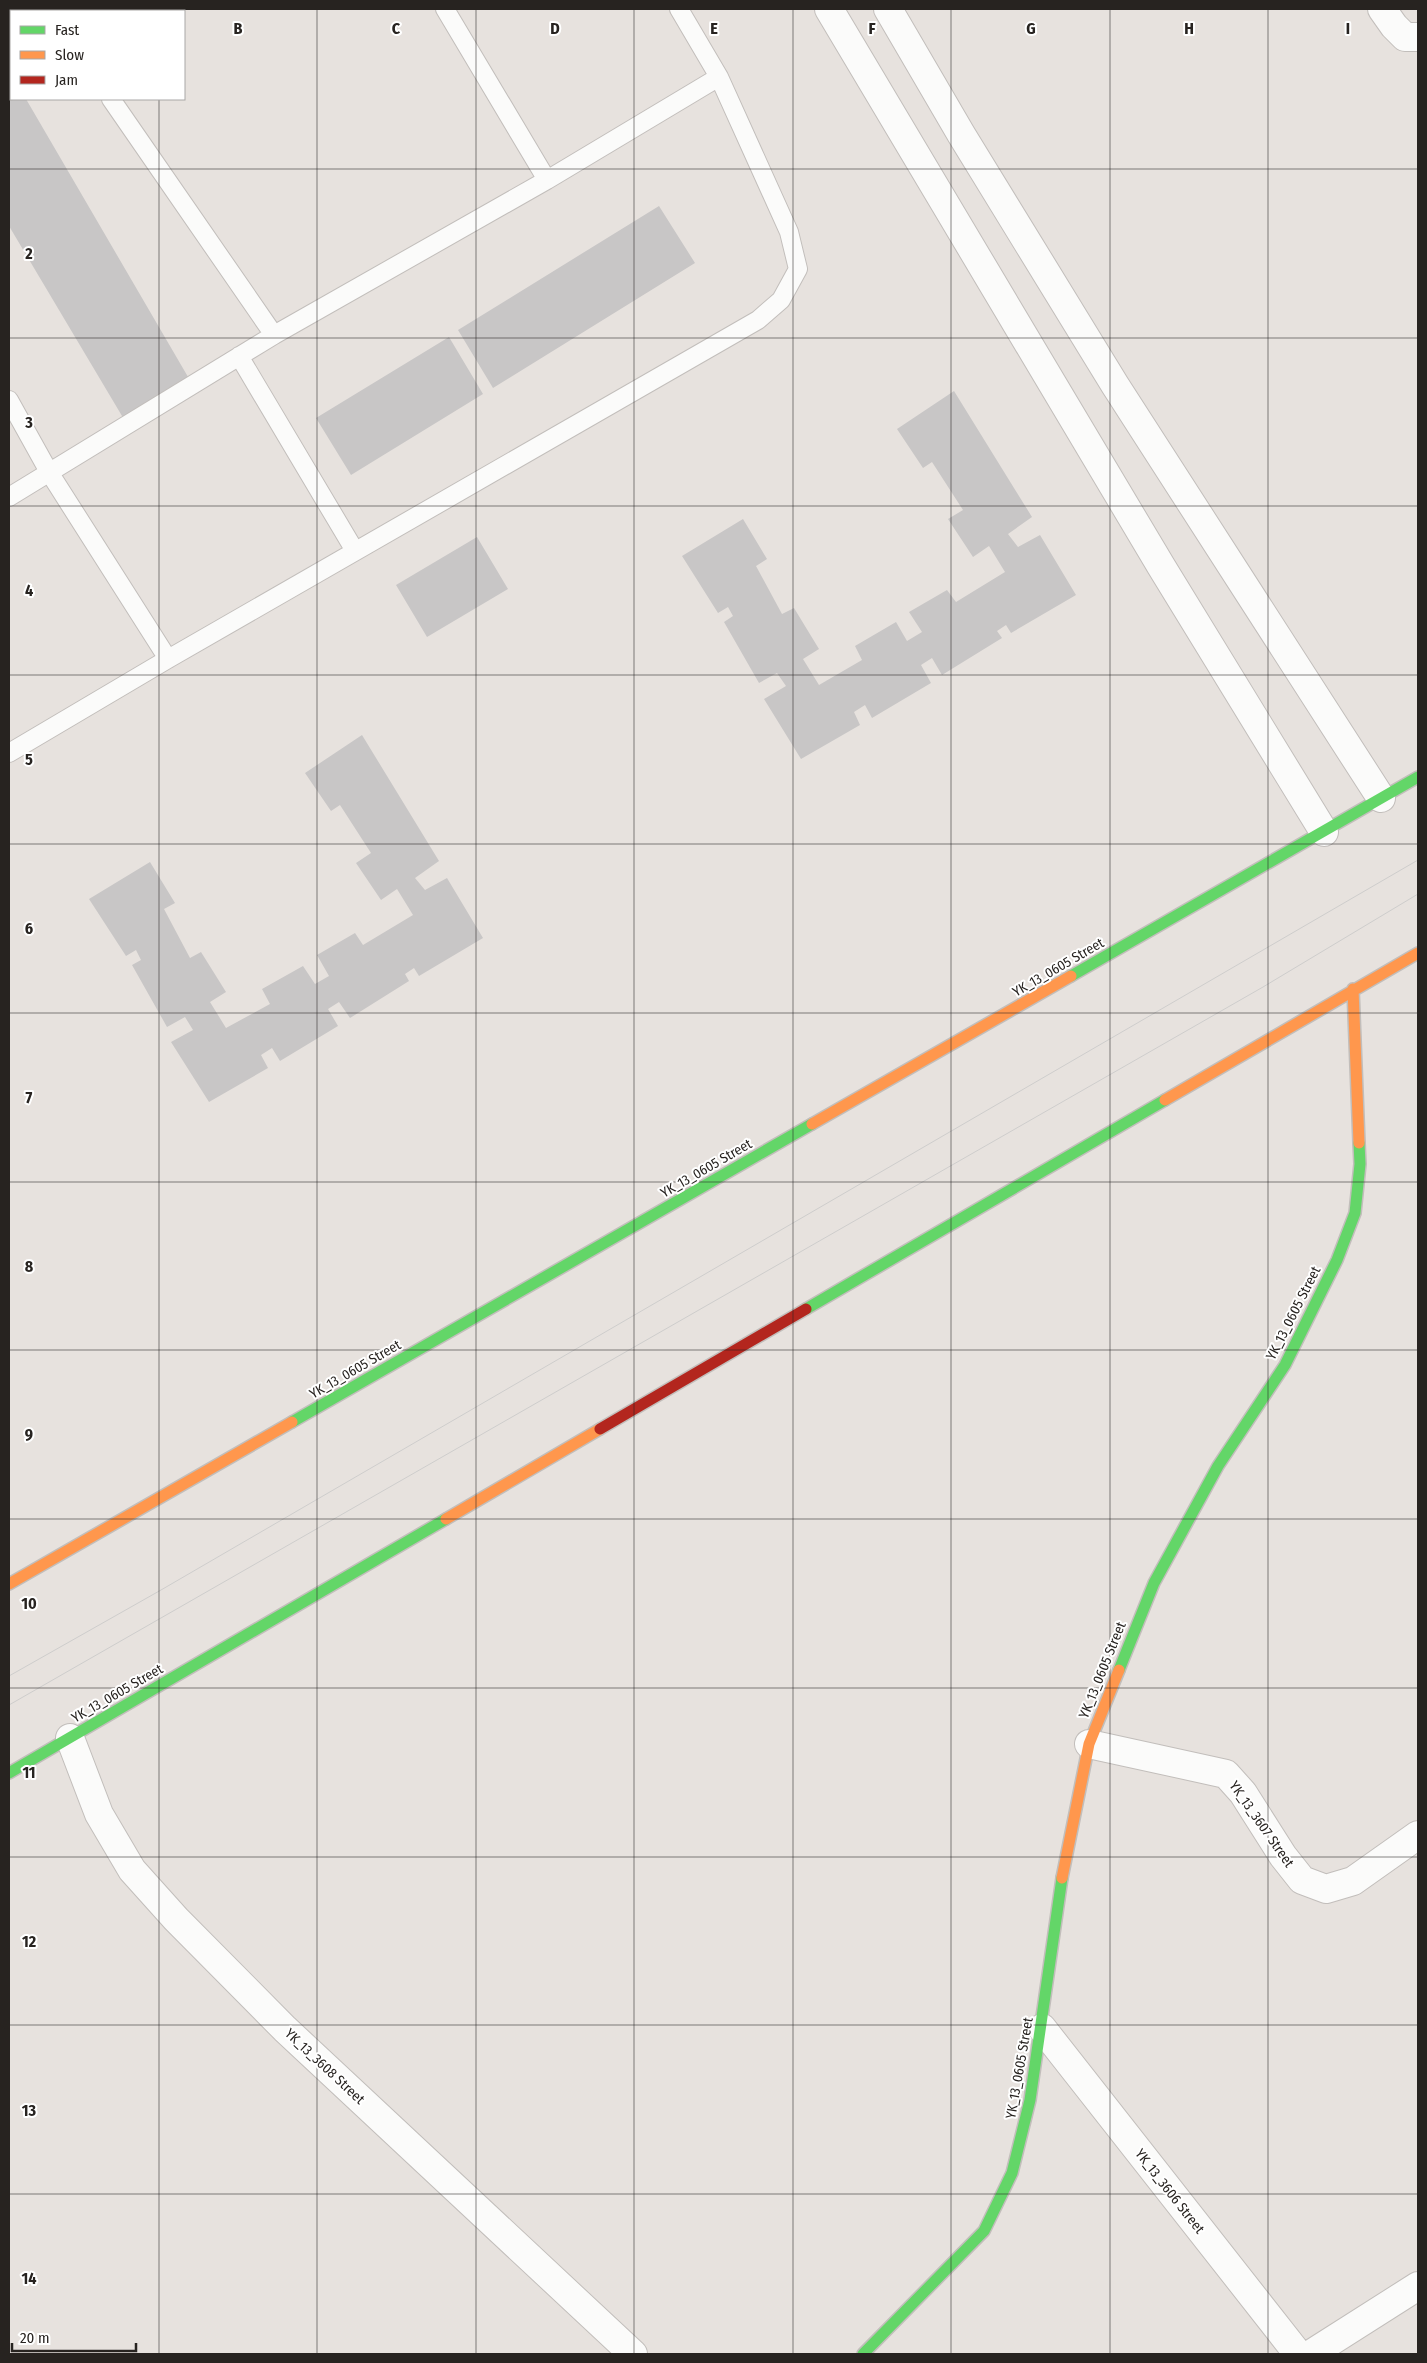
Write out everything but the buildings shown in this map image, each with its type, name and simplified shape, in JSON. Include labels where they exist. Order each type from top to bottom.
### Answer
[{"type":"main road","name":"YK_13_0605 Street","points":[[9,1584],[1418,777]]},
{"type":"main road","name":"YK_13_0605 Street","points":[[9,1773],[1353,989],[1418,953]]},
{"type":"main road","name":"YK_13_0605 Street","points":[[863,2354],[984,2231],[1012,2173],[1030,2100],[1042,2028],[1062,1869],[1089,1744],[1154,1583],[1218,1466],[1285,1364],[1337,1260],[1355,1213],[1360,1164],[1353,989]]},
{"type":"street","points":[[829,9],[1160,566],[1324,832]]},
{"type":"street","points":[[888,9],[961,134],[1115,385],[1381,798]]},
{"type":"street","points":[[1382,9],[1394,26],[1405,37],[1418,37]]},
{"type":"street","name":"YK_13_3608 Street","points":[[70,1738],[99,1814],[132,1870],[176,1919],[286,2029],[633,2354]]},
{"type":"street","name":"YK_13_3607 Street","points":[[1089,1744],[1226,1774],[1242,1793],[1283,1856],[1302,1880],[1326,1889],[1353,1881],[1418,1836]]},
{"type":"street","name":"YK_13_3606 Street","points":[[1042,2028],[1298,2354]]},
{"type":"street","points":[[1311,2354],[1418,2286]]},
{"type":"lane","points":[[445,9],[547,180]]},
{"type":"lane","points":[[9,754],[168,659],[758,320],[781,300],[798,269],[790,232],[719,77],[679,9]]},
{"type":"lane","points":[[9,497],[274,335],[547,180],[719,77]]},
{"type":"lane","points":[[112,100],[274,335]]},
{"type":"lane","points":[[240,356],[355,551]]},
{"type":"lane","points":[[9,400],[49,472],[168,659]]},
{"type":"tram line","points":[[9,1676],[161,1590],[1418,860]]},
{"type":"tram line","points":[[9,1705],[1263,987],[1418,894]]},
{"type":"traffic: fast","points":[[1071,976],[1418,777]]},
{"type":"traffic: fast","points":[[806,1309],[1165,1100]]},
{"type":"traffic: fast","points":[[292,1422],[812,1124]]},
{"type":"traffic: fast","points":[[1119,1670],[1154,1583],[1218,1466],[1285,1365],[1337,1260],[1355,1213],[1360,1164],[1359,1143]]},
{"type":"traffic: fast","points":[[9,1773],[446,1519]]},
{"type":"traffic: fast","points":[[863,2354],[984,2231],[1012,2173],[1030,2100],[1062,1878]]},
{"type":"traffic: slow","points":[[1165,1100],[1418,953]]},
{"type":"traffic: slow","points":[[812,1124],[1071,976]]},
{"type":"traffic: slow","points":[[1353,989],[1359,1143]]},
{"type":"traffic: slow","points":[[9,1584],[292,1422]]},
{"type":"traffic: slow","points":[[446,1519],[600,1429]]},
{"type":"traffic: slow","points":[[1062,1878],[1089,1744],[1119,1670]]},
{"type":"traffic: jam","points":[[600,1429],[806,1309]]}]
